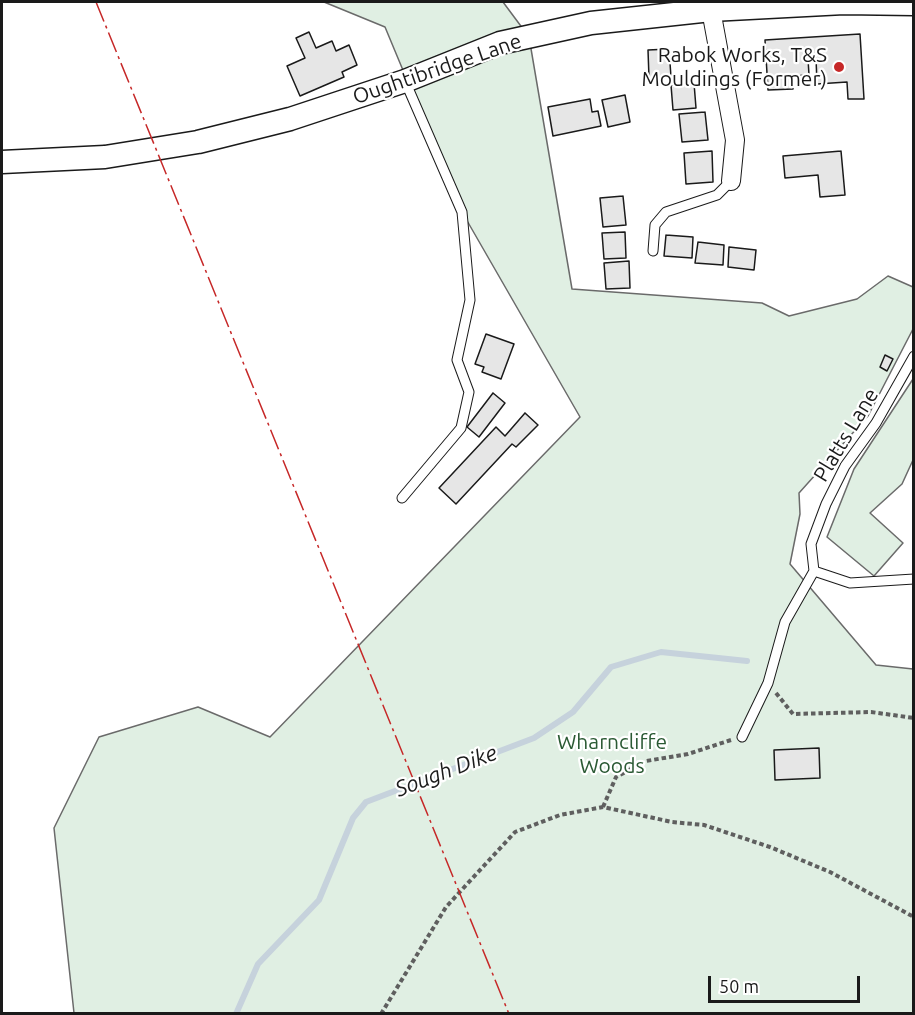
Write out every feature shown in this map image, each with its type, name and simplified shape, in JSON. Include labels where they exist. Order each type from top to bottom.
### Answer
[{"type":"street","name":"Oughtibridge Lane","points":[[2,162],[105,157],[198,142],[290,119],[405,81],[500,43],[591,23],[711,10],[844,3],[914,4]]},
{"type":"street","points":[[711,10],[735,140],[731,181]]},
{"type":"lane","points":[[402,498],[461,428],[470,393],[457,360],[470,300],[462,212],[405,81]]},
{"type":"lane","points":[[653,251],[655,225],[666,212],[717,195],[731,181]]},
{"type":"lane","name":"Platts Lane","points":[[814,571],[811,544],[826,504],[845,466],[876,423],[914,356]]},
{"type":"lane","points":[[742,737],[768,683],[785,622],[814,571],[850,583],[914,579]]},
{"type":"path","points":[[768,683],[793,714],[871,712],[914,718]]},
{"type":"path","points":[[603,807],[616,777],[646,761],[688,754],[742,737]]},
{"type":"path","points":[[381,1014],[446,907],[515,832],[560,815],[603,807],[672,822],[704,825],[770,847],[830,872],[914,917]]},
{"type":"green space","name":"Wharncliffe Woods","points":[[324,2],[503,2],[529,37],[572,289],[762,303],[789,316],[857,299],[888,276],[913,287],[913,329],[868,416],[799,493],[800,514],[790,564],[876,665],[913,669],[913,1013],[74,1013],[54,828],[99,737],[198,707],[270,737],[580,417],[462,212],[385,27]]},
{"type":"green space","points":[[913,379],[913,460],[902,484],[870,513],[903,543],[874,576],[827,537],[854,469]]},
{"type":"building","points":[[309,32],[316,48],[332,41],[336,51],[349,45],[357,65],[342,72],[344,77],[300,96],[287,66],[305,58],[296,38]]},
{"type":"building","name":"Rabok Works, T&S Mouldings (Former)","points":[[860,34],[864,99],[848,99],[847,82],[817,84],[816,58],[808,59],[809,75],[792,76],[793,89],[768,90],[765,40]]},
{"type":"building","points":[[669,49],[671,77],[649,78],[648,50]]},
{"type":"building","points":[[694,83],[696,108],[673,110],[671,85]]},
{"type":"building","points":[[625,95],[630,122],[608,127],[602,100]]},
{"type":"building","points":[[590,99],[592,112],[598,111],[601,126],[553,136],[548,107]]},
{"type":"building","points":[[705,112],[708,140],[682,142],[679,114]]},
{"type":"building","points":[[712,151],[713,182],[686,184],[684,153]]},
{"type":"building","points":[[841,151],[845,195],[820,197],[818,175],[785,178],[783,156]]},
{"type":"building","points":[[623,196],[626,225],[603,227],[600,198]]},
{"type":"building","points":[[625,232],[626,258],[604,259],[602,233]]},
{"type":"building","points":[[666,235],[693,237],[692,258],[664,256]]},
{"type":"building","points":[[698,242],[724,245],[723,265],[695,263]]},
{"type":"building","points":[[729,247],[756,250],[754,270],[728,267]]},
{"type":"building","points":[[629,261],[630,288],[606,289],[604,263]]},
{"type":"building","points":[[486,334],[514,344],[501,379],[482,372],[484,367],[475,364]]},
{"type":"building","points":[[885,355],[893,359],[887,371],[880,367]]},
{"type":"building","points":[[493,393],[505,403],[479,437],[467,427]]},
{"type":"building","points":[[525,413],[538,425],[516,447],[512,444],[456,504],[439,488],[496,427],[505,436]]},
{"type":"building","points":[[819,748],[820,778],[775,780],[774,750]]},
{"type":"waterway","name":"Sough Dike","points":[[236,1014],[258,964],[319,900],[353,818],[366,802],[534,738],[573,712],[611,667],[661,652],[747,661]]},
{"type":"power","points":[[96,2],[509,1014]]},
{"type":"place","name":"Rabok Works, T&S Mouldings (Former)","points":[[839,67]]}]
